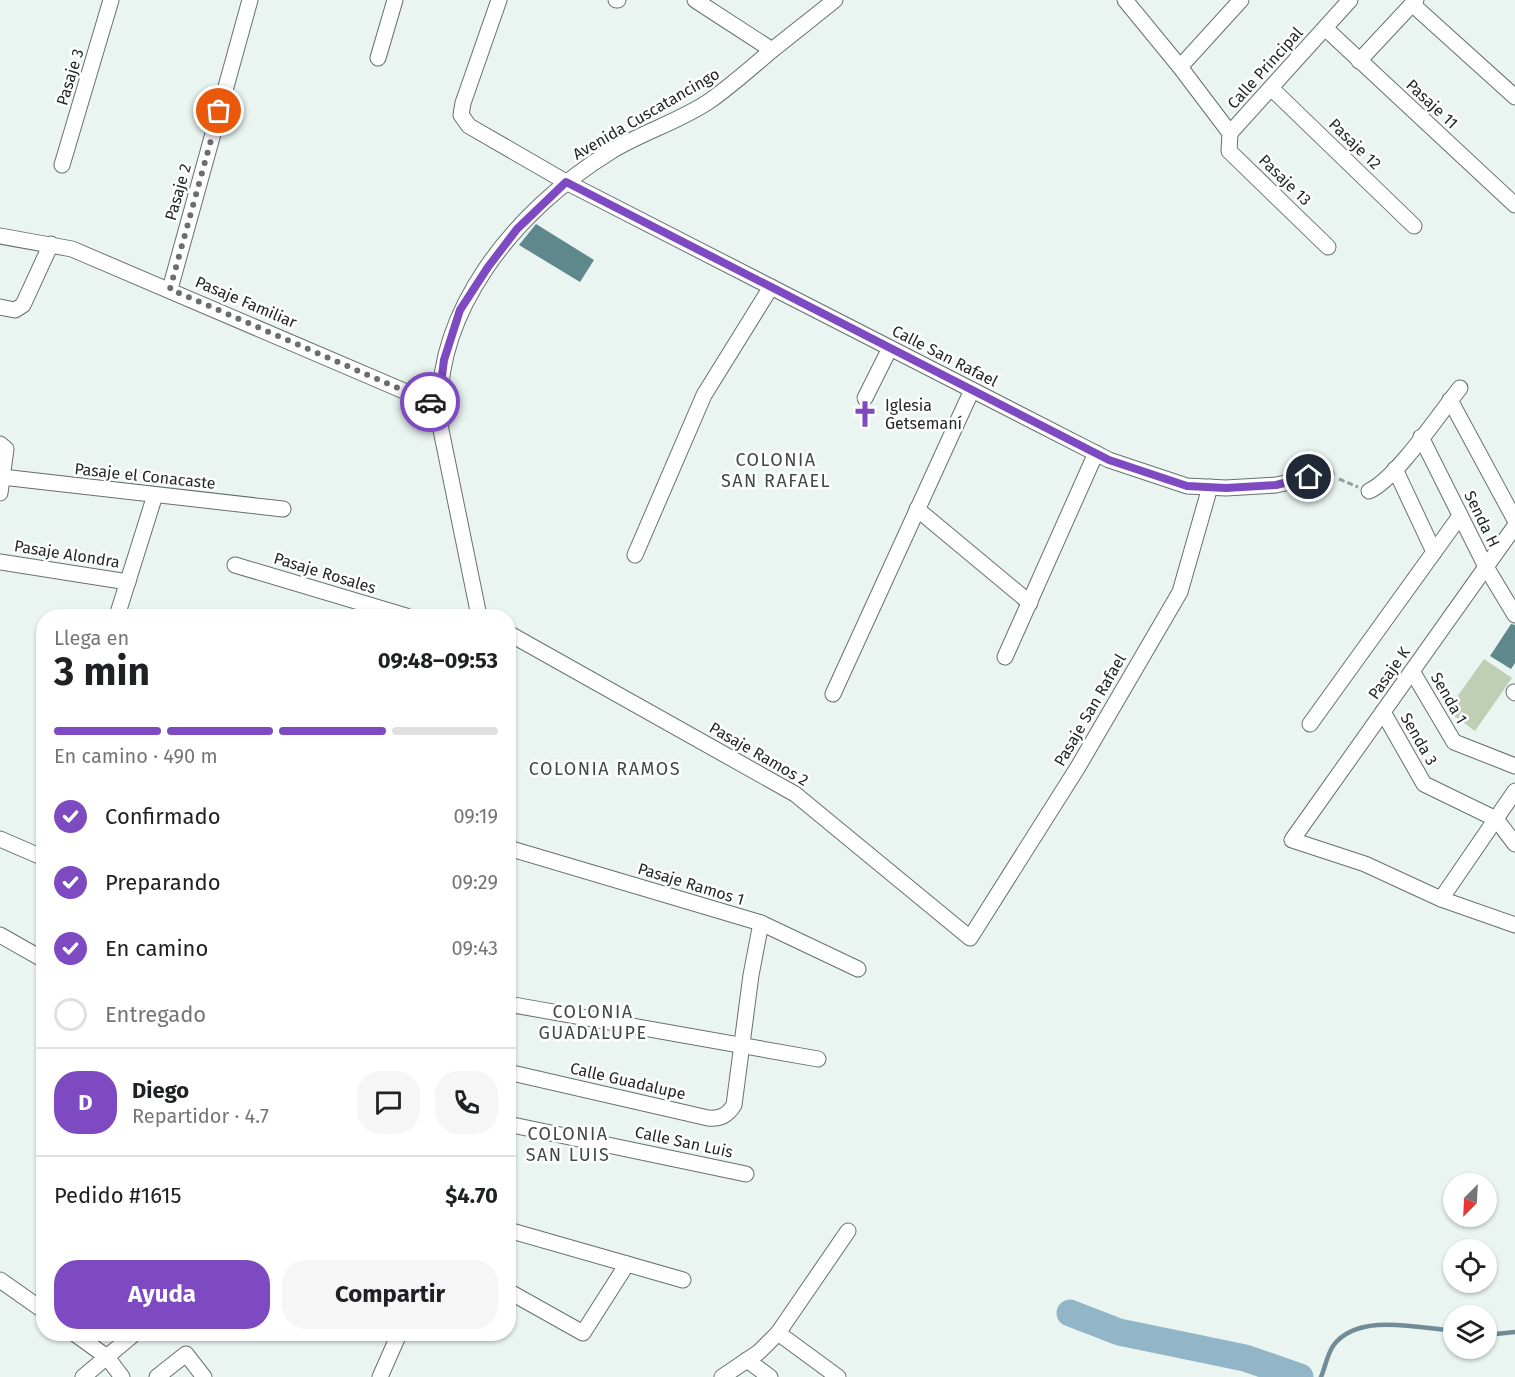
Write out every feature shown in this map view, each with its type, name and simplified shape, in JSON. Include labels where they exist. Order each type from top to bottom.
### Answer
[{"type":"street","name":"Pasaje 3","points":[[62,165],[111,0]]},
{"type":"street","name":"Pasaje 2","points":[[170,289],[250,0]]},
{"type":"street","points":[[378,58],[395,0]]},
{"type":"street","points":[[499,0],[463,103],[461,115],[469,126],[566,182]]},
{"type":"street","points":[[695,0],[772,50]]},
{"type":"street","name":"Avenida Cuscatancingo","points":[[477,609],[438,406],[444,360],[460,310],[488,267],[517,229],[566,182],[609,152],[642,134],[683,117],[710,101],[835,0]]},
{"type":"street","points":[[1125,0],[1230,133]]},
{"type":"street","points":[[1180,67],[1241,0]]},
{"type":"street","name":"Calle Principal","points":[[1230,133],[1350,0]]},
{"type":"street","points":[[1359,61],[1414,2],[1515,97]]},
{"type":"street","name":"Pasaje 11","points":[[1325,28],[1515,205]]},
{"type":"street","name":"Pasaje 12","points":[[1271,88],[1414,226]]},
{"type":"street","name":"Pasaje 13","points":[[1230,133],[1229,151],[1328,247]]},
{"type":"street","name":"Calle San Rafael","points":[[566,182],[1109,460],[1187,486],[1276,485],[1326,474]]},
{"type":"street","name":"Pasaje Familiar","points":[[0,236],[72,249],[170,289],[438,406]]},
{"type":"street","points":[[0,307],[15,310],[22,305],[51,244]]},
{"type":"street","points":[[635,555],[704,395],[771,287]]},
{"type":"street","points":[[865,398],[890,348]]},
{"type":"street","points":[[833,694],[972,390]]},
{"type":"street","points":[[1369,491],[1395,469],[1455,394],[1515,520]]},
{"type":"street","name":"Senda H","points":[[1421,437],[1486,567],[1515,615]]},
{"type":"street","points":[[1,485],[3,447]]},
{"type":"street","points":[[1005,657],[1095,453]]},
{"type":"street","points":[[1395,469],[1434,552]]},
{"type":"street","name":"Pasaje el Conacaste","points":[[1,485],[154,495],[284,509]]},
{"type":"street","name":"Pasaje San Rafael","points":[[970,938],[1078,767],[1180,592],[1210,487]]},
{"type":"street","points":[[119,609],[154,495]]},
{"type":"street","points":[[917,509],[1030,603]]},
{"type":"street","points":[[1310,724],[1460,516]]},
{"type":"street","name":"Pasaje K","points":[[1441,898],[1365,864],[1292,840],[1515,526]]},
{"type":"street","name":"Pasaje Alondra","points":[[0,562],[128,582]]},
{"type":"street","name":"Pasaje Rosales","points":[[235,565],[383,609]]},
{"type":"street","name":"Pasaje Ramos 2","points":[[516,637],[795,794],[970,938]]},
{"type":"street","name":"Senda 1","points":[[1412,671],[1454,742],[1515,766]]},
{"type":"street","name":"Senda 3","points":[[1383,712],[1424,784],[1496,819]]},
{"type":"street","points":[[1515,791],[1441,898],[1515,925]]},
{"type":"street","points":[[1496,819],[1515,844]]},
{"type":"street","points":[[0,839],[36,855]]},
{"type":"street","name":"Pasaje Ramos 1","points":[[516,850],[762,923],[858,969]]},
{"type":"street","points":[[742,1045],[750,975],[762,923]]},
{"type":"street","points":[[0,935],[36,955]]},
{"type":"street","points":[[516,1005],[818,1059]]},
{"type":"street","name":"Calle Guadalupe","points":[[516,1074],[718,1119],[730,1112],[734,1105],[742,1045]]},
{"type":"street","name":"Calle San Luis","points":[[516,1126],[746,1174]]},
{"type":"street","points":[[722,1377],[759,1352],[778,1333],[848,1231]]},
{"type":"street","points":[[516,1232],[683,1280]]},
{"type":"street","points":[[516,1296],[583,1334],[627,1264]]},
{"type":"street","points":[[0,1280],[36,1305]]},
{"type":"street","points":[[778,1333],[838,1377]]},
{"type":"street","points":[[85,1341],[107,1357],[122,1377]]},
{"type":"street","points":[[83,1377],[126,1341]]},
{"type":"street","points":[[380,1377],[396,1341]]},
{"type":"street","points":[[157,1377],[186,1354],[204,1377]]},
{"type":"street","points":[[747,1359],[770,1377]]},
{"type":"path","points":[[1326,474],[1369,491]]},
{"type":"green space","points":[[1484,659],[1512,678],[1475,731],[1447,711]]},
{"type":"building","points":[[536,224],[594,260],[580,282],[519,245]]},
{"type":"building","points":[[1511,624],[1515,625],[1515,663],[1511,669],[1490,656]]},
{"type":"waterway","points":[[1070,1313],[1119,1332],[1245,1358],[1300,1377]]},
{"type":"waterway","points":[[1321,1377],[1333,1346],[1344,1335],[1357,1329],[1407,1325],[1443,1330]]},
{"type":"waterway","points":[[1497,1334],[1515,1332]]},
{"type":"way so far","points":[[219,111],[170,289],[430,402]]},
{"type":"place","name":"Iglesia Getsemaní","points":[[865,414]]},
{"type":"district","name":"COLONIA SAN RAFAEL","points":[[776,470]]},
{"type":"district","name":"COLONIA RAMOS","points":[[605,769]]},
{"type":"district","name":"COLONIA GUADALUPE","points":[[593,1022]]},
{"type":"district","name":"COLONIA SAN LUIS","points":[[568,1144]]},
{"type":"route","points":[[430,402],[438,406],[444,360],[460,310],[488,267],[517,229],[566,182],[1109,460],[1187,486],[1226,488],[1276,485],[1309,477]]}]
